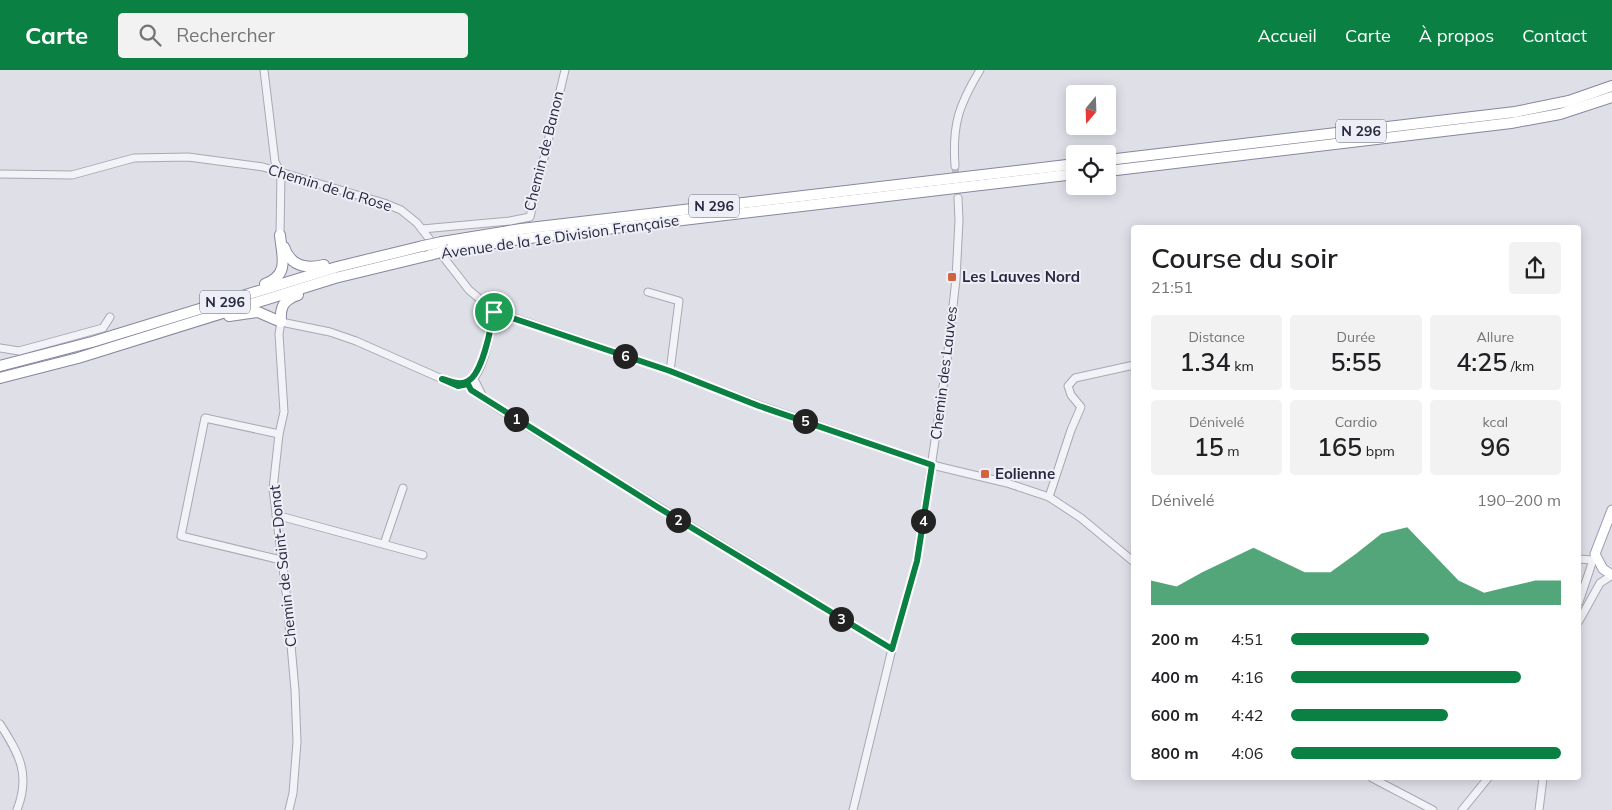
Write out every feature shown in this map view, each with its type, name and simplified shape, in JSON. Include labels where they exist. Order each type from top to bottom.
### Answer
[{"type":"highway","name":"N 296","points":[[1116,159],[1515,112],[1569,101],[1612,86]]},
{"type":"highway","name":"N 296","points":[[1116,169],[1511,123],[1560,114],[1612,97]]},
{"type":"highway","name":"Avenue de la 1e Division Française","points":[[0,366],[107,338],[337,267],[442,242],[555,225],[1066,165]]},
{"type":"highway","name":"Avenue de la 1e Division Française","points":[[0,378],[134,342],[176,326],[335,278],[469,247],[1066,175]]},
{"type":"highway","points":[[280,234],[287,256],[295,264],[305,268],[396,252]]},
{"type":"highway","points":[[107,338],[278,278],[282,270],[280,234]]},
{"type":"highway","points":[[134,342],[250,312],[266,314],[281,322],[282,306],[290,298],[431,256]]},
{"type":"main road","points":[[1611,576],[1594,557],[1612,510]]},
{"type":"street","points":[[264,70],[275,162],[281,172],[280,234]]},
{"type":"street","name":"Chemin de Banon","points":[[422,229],[510,221],[530,217],[565,70]]},
{"type":"street","points":[[955,166],[956,125],[960,107],[980,70]]},
{"type":"street","name":"Chemin de la Rose","points":[[0,174],[72,176],[140,157],[188,157],[263,167],[392,206],[401,210],[422,229],[469,290],[494,312],[670,371],[759,406],[932,465],[1007,482],[1049,497],[1081,518],[1131,560]]},
{"type":"street","name":"Chemin des Lauves","points":[[853,810],[892,649],[917,561],[932,465],[956,279],[959,220],[958,198]]},
{"type":"street","points":[[648,292],[679,302],[670,371]]},
{"type":"street","points":[[494,312],[486,348],[471,380],[471,390],[482,395],[507,414],[659,508],[892,649]]},
{"type":"street","points":[[0,348],[19,351],[104,328],[110,317]]},
{"type":"street","points":[[281,322],[330,332],[356,341],[458,386],[471,380]]},
{"type":"street","name":"Chemin de Saint-Donat","points":[[281,322],[279,334],[284,412],[279,434],[273,488],[294,681],[297,742],[293,793],[289,810]]},
{"type":"street","points":[[1049,497],[1071,430],[1081,407],[1071,395],[1068,386],[1075,378],[1131,365]]},
{"type":"street","points":[[279,434],[205,418],[181,536],[281,560]]},
{"type":"street","points":[[384,544],[403,488]]},
{"type":"street","points":[[276,515],[423,555]]},
{"type":"street","points":[[1581,559],[1594,557],[1581,596]]},
{"type":"street","points":[[1581,617],[1600,583],[1611,576]]},
{"type":"street","points":[[0,724],[15,748],[25,783],[17,810]]},
{"type":"street","points":[[1376,780],[1433,810]]},
{"type":"street","points":[[1462,810],[1486,780]]},
{"type":"street","points":[[1539,810],[1543,780]]},
{"type":"tunnel","points":[[955,166],[958,198]]},
{"type":"place","name":"Les Lauves Nord","points":[[952,277]]},
{"type":"place","name":"Eolienne","points":[[985,474]]},
{"type":"route","points":[[494,312],[508,315],[670,371],[759,406],[932,465],[917,561],[892,649],[761,571],[507,414],[482,395],[471,390],[468,384],[458,386],[442,379],[459,383],[469,381],[473,377],[486,348],[494,312]]}]
